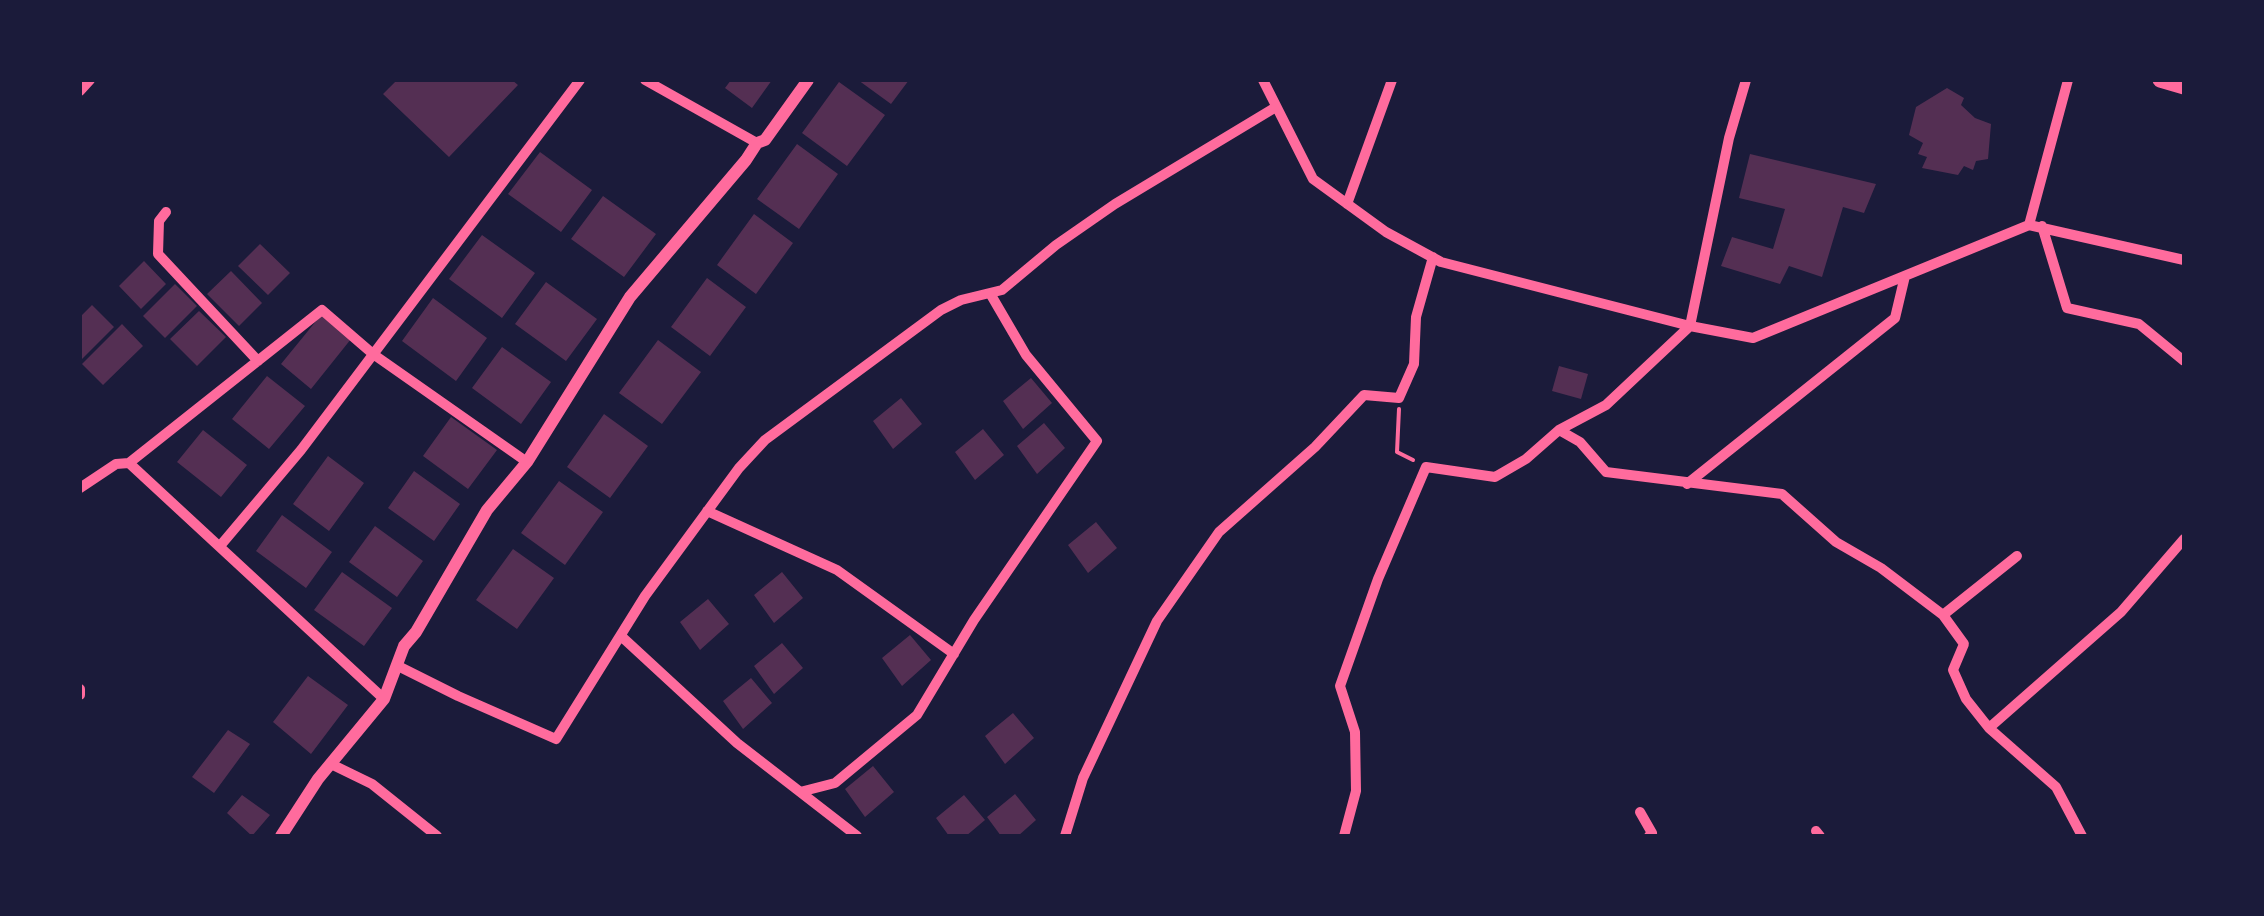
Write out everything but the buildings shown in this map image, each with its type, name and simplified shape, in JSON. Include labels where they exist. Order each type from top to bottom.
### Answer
[{"type":"main road","points":[[2160,80],[2184,87]]},
{"type":"street","points":[[80,91],[90,80]]},
{"type":"street","points":[[645,80],[756,143]]},
{"type":"street","points":[[281,836],[318,779],[384,699],[404,646],[488,510],[527,462],[630,298],[756,143],[765,140],[808,80]]},
{"type":"street","points":[[1263,80],[1313,180],[1386,232],[1433,257],[1690,326],[1753,338],[2029,225],[2184,260]]},
{"type":"street","points":[[1347,204],[1392,80]]},
{"type":"street","points":[[1344,836],[1356,792],[1355,732],[1340,686],[1378,579],[1426,467],[1495,477],[1526,459],[1559,430],[1606,405],[1690,326],[1729,138],[1746,80]]},
{"type":"street","points":[[2029,225],[2068,80]]},
{"type":"street","points":[[220,546],[301,450],[575,82]]},
{"type":"street","points":[[398,666],[556,739],[645,596],[739,468],[765,440],[941,310],[960,300],[1002,290],[1056,245],[1115,204],[1276,107]]},
{"type":"street","points":[[166,212],[159,221],[158,254],[258,361]]},
{"type":"street","points":[[2042,226],[2066,308],[2139,324],[2184,360]]},
{"type":"street","points":[[1065,836],[1083,778],[1157,620],[1218,532],[1315,447],[1364,395],[1399,398],[1414,364],[1416,317],[1433,257]]},
{"type":"street","points":[[1687,484],[1895,318],[1905,276]]},
{"type":"street","points":[[800,792],[835,783],[917,714],[1097,442],[1026,355],[991,295]]},
{"type":"street","points":[[81,484],[116,464],[129,462],[322,310],[373,354],[527,462]]},
{"type":"street","points":[[1559,430],[1580,442],[1606,472],[1782,494],[1836,542],[1882,568],[1943,615],[1965,648],[1954,670],[1966,699],[1988,728],[2056,787],[2082,836]]},
{"type":"street","points":[[129,462],[384,699]]},
{"type":"street","points":[[708,511],[836,570],[954,654]]},
{"type":"street","points":[[1988,728],[2122,612],[2184,539]]},
{"type":"street","points":[[1943,615],[2017,556]]},
{"type":"street","points":[[621,636],[738,744],[857,836]]},
{"type":"street","points":[[333,764],[372,784],[437,836]]},
{"type":"street","points":[[1640,812],[1652,833],[1649,836]]},
{"type":"path","points":[[1399,398],[1397,452],[1426,467]]}]
